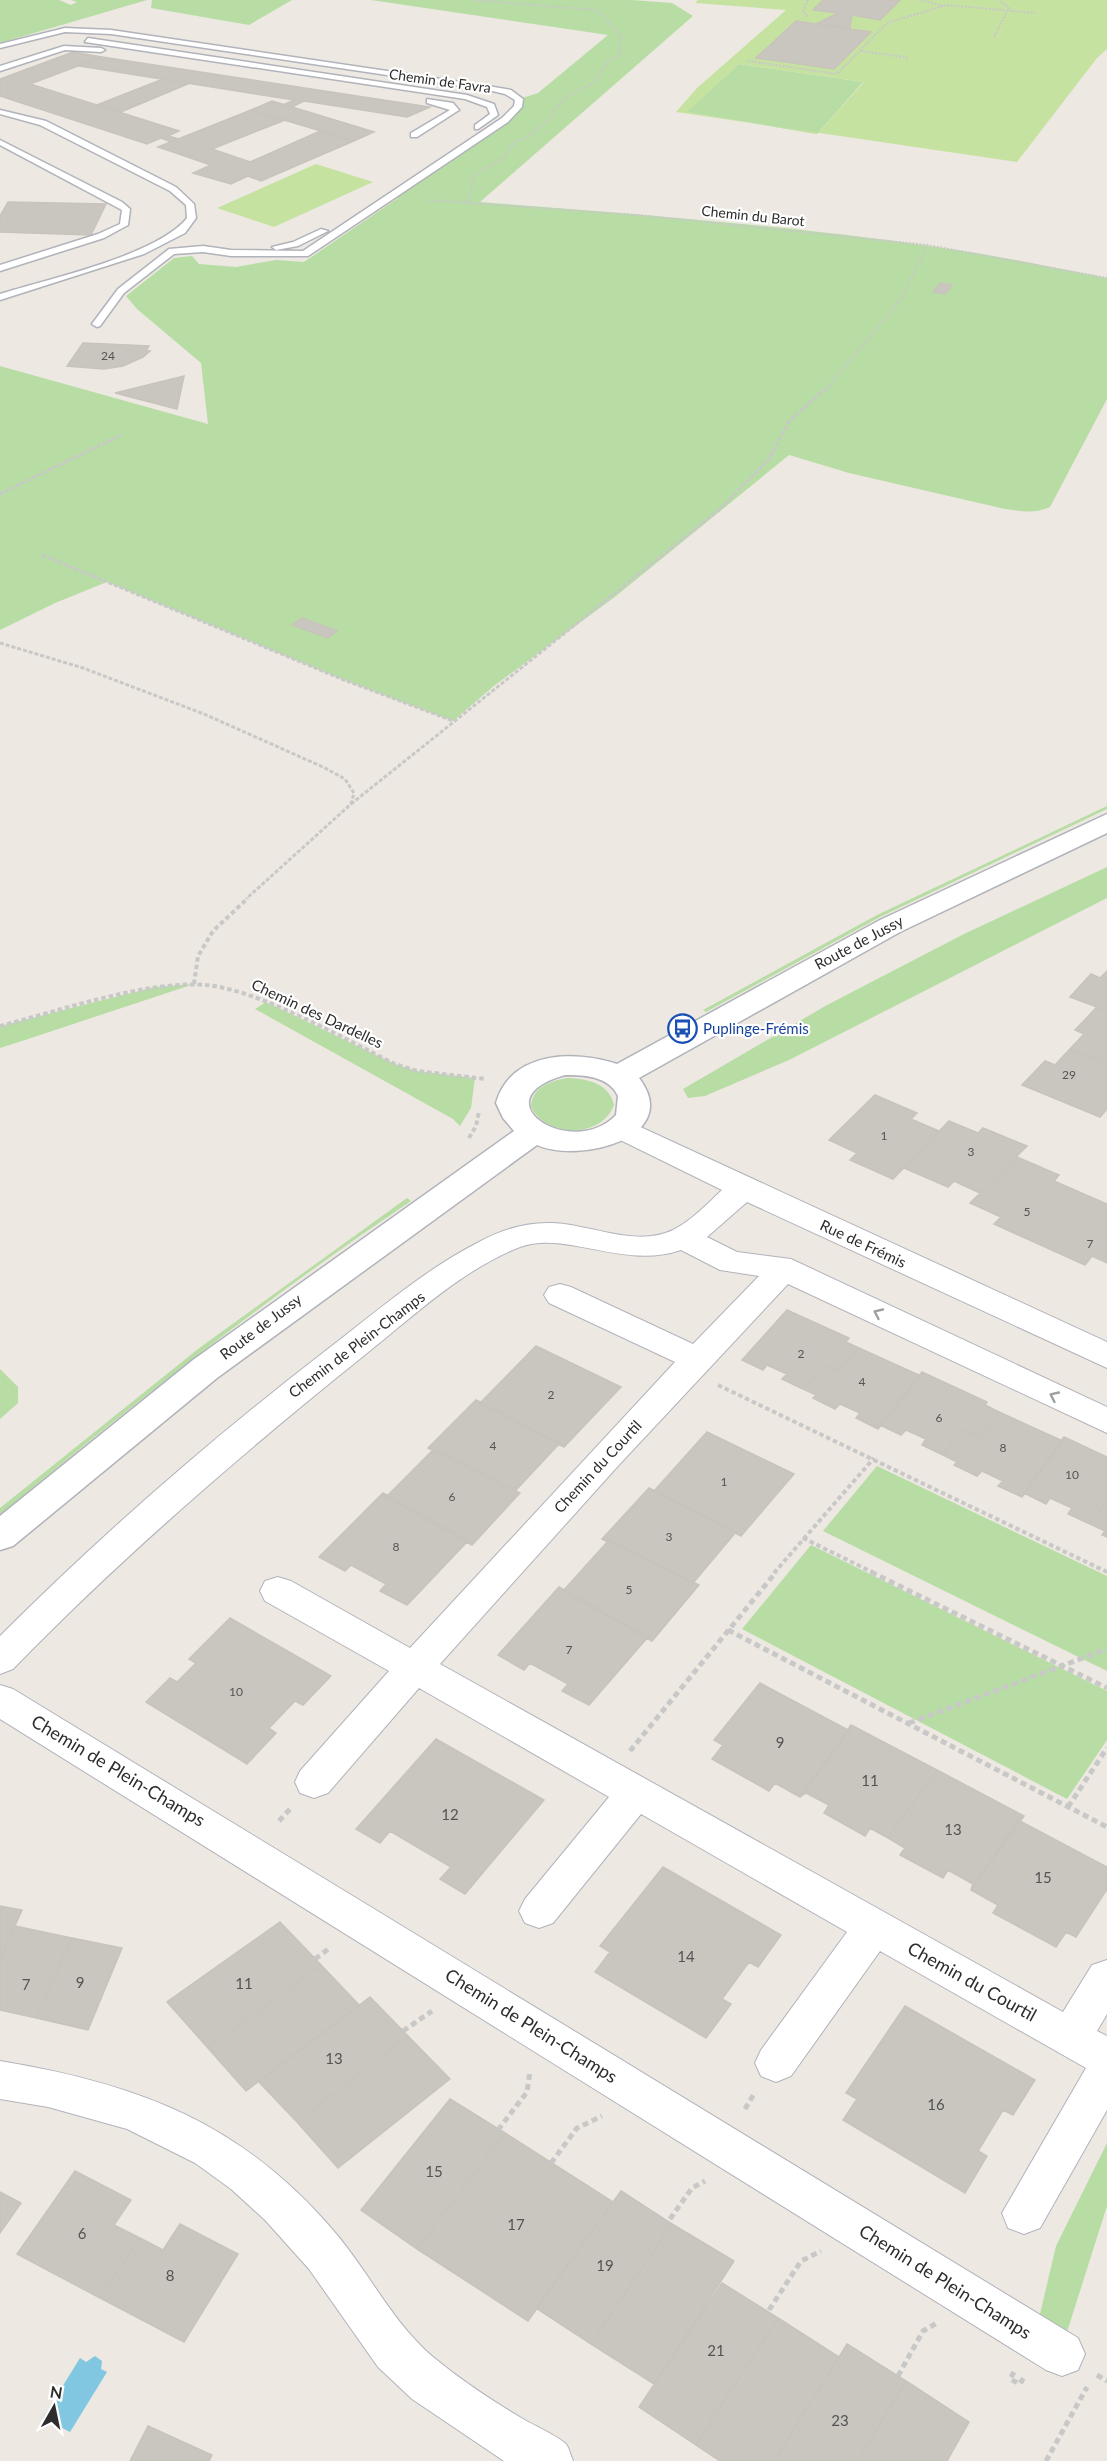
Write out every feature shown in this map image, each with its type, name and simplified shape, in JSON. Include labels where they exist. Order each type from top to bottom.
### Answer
[{"type":"main road","name":"Route de Jussy","points":[[618,1077],[890,926],[1107,822]]},
{"type":"main road","points":[[564,1065],[599,1068],[618,1077],[627,1085],[634,1103],[629,1120],[621,1128],[602,1138],[579,1142],[555,1140],[533,1133],[512,1111],[513,1094],[518,1086],[542,1070],[564,1065]]},
{"type":"main road","name":"Route de Jussy","points":[[0,1536],[214,1362],[380,1240],[533,1133]]},
{"type":"street","name":"Rue de Frémis","points":[[621,1128],[743,1188],[1107,1356]]},
{"type":"street","name":"Chemin de Plein-Champs","points":[[0,1659],[68,1588],[170,1496],[280,1403],[401,1309],[450,1275],[512,1239],[534,1234],[560,1233],[603,1244],[636,1248],[659,1246],[683,1238],[699,1228],[743,1188]]},
{"type":"street","points":[[683,1238],[731,1262],[773,1264],[1107,1421]]},
{"type":"street","name":"Chemin du Courtil","points":[[314,1782],[413,1667],[692,1364],[784,1269]]},
{"type":"street","points":[[560,1295],[692,1364]]},
{"type":"street","name":"Chemin du Courtil","points":[[278,1591],[1107,2058]]},
{"type":"street","name":"Chemin de Plein-Champs","points":[[0,1700],[1078,2364]]},
{"type":"street","points":[[539,1911],[623,1785]]},
{"type":"street","points":[[776,2063],[874,1927]]},
{"type":"street","points":[[1070,2037],[1107,1978]]},
{"type":"street","points":[[1024,2213],[1107,2070]]},
{"type":"street","points":[[0,2080],[48,2088],[121,2105],[174,2127],[234,2163],[289,2213],[315,2242],[368,2319],[395,2351],[457,2404],[549,2461]]},
{"type":"lane","name":"Chemin de Favra","points":[[0,46],[66,30],[111,32],[488,88],[508,92],[519,99],[518,107],[505,120],[305,254],[231,253],[203,249],[172,251],[121,291],[97,324]]},
{"type":"lane","points":[[0,51],[46,39],[74,38],[467,97],[491,106],[494,114],[490,119],[312,238],[295,244],[272,247],[205,241]]},
{"type":"lane","points":[[0,69],[64,48],[80,47],[422,100],[450,105],[455,110],[414,135]]},
{"type":"lane","points":[[0,112],[43,123],[173,189],[187,199],[191,205],[192,215],[183,230],[153,248],[0,297]]},
{"type":"lane","points":[[0,142],[119,204],[126,209],[127,216],[124,225],[108,233],[0,268]]},
{"type":"path","points":[[468,202],[473,194],[471,179],[474,175],[503,158],[515,142],[525,139],[552,117],[555,109],[566,97],[594,83],[607,62],[621,54],[618,44],[622,38],[619,31],[603,20],[602,14],[595,10],[474,0]]},
{"type":"path","points":[[808,0],[803,11],[808,17]]},
{"type":"path","points":[[921,0],[943,6],[1035,13]]},
{"type":"path","points":[[994,36],[1009,11],[1009,7],[998,0]]},
{"type":"path","points":[[748,61],[837,74],[887,23],[943,6]]},
{"type":"path","points":[[860,51],[909,58]]},
{"type":"path","name":"Chemin du Barot","points":[[394,195],[422,200],[743,225],[927,245],[1107,278]]},
{"type":"path","points":[[194,984],[198,956],[213,931],[303,845],[453,721],[720,509],[753,476],[769,459],[789,421],[835,381],[902,298],[927,245]]},
{"type":"path","points":[[0,494],[121,435]]},
{"type":"path","points":[[42,555],[344,680],[453,721]]},
{"type":"path","points":[[0,643],[86,667],[323,767],[345,779],[354,793],[351,804]]},
{"type":"path","name":"Chemin des Dardelles","points":[[0,1026],[144,989],[194,984],[220,986],[251,996],[395,1064],[417,1071],[518,1086]]},
{"type":"path","points":[[692,1364],[874,1458],[1107,1572]]},
{"type":"path","points":[[623,1785],[728,1630],[803,1538],[874,1458]]},
{"type":"path","points":[[803,1538],[1107,1688]]},
{"type":"path","points":[[728,1630],[1107,1827]]},
{"type":"path","points":[[908,1724],[1107,1648]]},
{"type":"path","points":[[1068,1807],[1107,1748]]},
{"type":"path","points":[[498,2130],[527,2092],[536,2030]]},
{"type":"path","points":[[551,2163],[577,2128],[609,2112],[627,2086]]},
{"type":"path","points":[[670,2219],[692,2188],[744,2158]]},
{"type":"path","points":[[769,2310],[801,2261],[861,2230]]},
{"type":"path","points":[[898,2376],[922,2331],[975,2300]]},
{"type":"path","points":[[1046,2461],[1078,2364]]},
{"type":"green space","points":[[0,0],[59,0],[71,5],[77,2],[71,0],[147,0],[0,43]]},
{"type":"green space","points":[[152,0],[292,0],[249,25],[151,8]]},
{"type":"green space","points":[[371,0],[632,0],[672,3],[693,16],[480,202],[857,236],[982,254],[1107,278],[1107,399],[1050,507],[1033,511],[1005,509],[849,473],[789,455],[616,596],[495,685],[453,721],[344,680],[107,582],[55,603],[0,630],[0,366],[208,424],[201,363],[137,309],[126,296],[174,258],[192,256],[199,264],[236,267],[276,260],[304,262],[398,198],[395,195],[505,120],[519,99],[538,93],[608,35]]},
{"type":"green space","points":[[698,0],[1107,0],[1107,49],[1097,58],[1017,162],[818,133],[863,82],[739,64],[687,112],[758,124],[676,112],[697,88],[786,10],[695,3]]},
{"type":"green space","points":[[739,64],[863,82],[817,134],[686,112]]},
{"type":"green space","points":[[316,164],[373,182],[274,227],[217,208]]},
{"type":"green space","points":[[1107,806],[1107,809],[880,917],[706,1012],[703,1010],[877,915]]},
{"type":"green space","points":[[1107,867],[1107,898],[789,1060],[705,1096],[688,1098],[683,1089],[827,1005],[964,934]]},
{"type":"green space","points":[[194,984],[0,1048],[0,1026],[155,987]]},
{"type":"green space","points":[[266,1002],[395,1064],[417,1071],[475,1078],[471,1108],[460,1126],[453,1119],[255,1009]]},
{"type":"green space","points":[[568,1078],[590,1081],[608,1092],[614,1105],[598,1124],[586,1129],[561,1129],[549,1125],[531,1107],[535,1094],[543,1086]]},
{"type":"green space","points":[[407,1198],[411,1201],[305,1275],[201,1352],[0,1515],[0,1508],[198,1349]]},
{"type":"green space","points":[[0,1369],[18,1387],[18,1403],[0,1419]]},
{"type":"green space","points":[[877,1466],[1107,1576],[1107,1671],[823,1531]]},
{"type":"green space","points":[[811,1545],[1107,1691],[1107,1740],[1067,1799],[742,1629]]},
{"type":"green space","points":[[1107,2143],[1107,2206],[1066,2335],[1040,2314],[1056,2246]]},
{"type":"water","points":[[95,2356],[102,2361],[101,2369],[107,2372],[70,2432],[43,2418],[80,2358],[86,2362]]},
{"type":"building","points":[[823,0],[900,0],[880,20],[852,15],[850,28],[816,24],[838,13],[813,10]]},
{"type":"building","points":[[796,21],[871,32],[834,69],[756,58]]},
{"type":"building","points":[[73,52],[102,57],[30,84],[179,131],[168,136],[179,139],[171,142],[161,138],[147,144],[0,96],[0,79]]},
{"type":"building","points":[[102,57],[430,107],[407,117],[304,101],[292,107],[283,105],[294,100],[79,66]]},
{"type":"building","points":[[163,79],[190,83],[121,112],[97,105]]},
{"type":"building","points":[[272,101],[374,132],[354,141],[251,110]]},
{"type":"building","points":[[251,110],[285,120],[212,149],[250,162],[320,131],[354,141],[261,181],[248,176],[231,184],[193,173],[211,165],[158,147]]},
{"type":"building","points":[[8,202],[106,204],[91,235],[0,232],[0,216]]},
{"type":"building","points":[[940,283],[952,285],[945,294],[933,292]]},
{"type":"building","points":[[83,343],[149,346],[146,351],[150,351],[143,357],[123,366],[104,369],[67,366]]},
{"type":"building","points":[[184,376],[177,409],[115,393]]},
{"type":"building","points":[[302,618],[337,631],[328,638],[292,625]]},
{"type":"building","points":[[1107,971],[1107,1011],[1070,997],[1091,974],[1100,978]]},
{"type":"building","points":[[1097,1007],[1107,1011],[1107,1064],[1070,1049],[1084,1034],[1075,1030]]},
{"type":"building","points":[[1070,1049],[1107,1064],[1107,1109],[1100,1117],[1022,1085],[1045,1061],[1055,1065]]},
{"type":"building","points":[[875,1095],[917,1113],[911,1119],[939,1131],[893,1179],[850,1160],[857,1153],[829,1140]]},
{"type":"building","points":[[949,1121],[978,1133],[983,1128],[1027,1146],[980,1193],[954,1181],[948,1187],[904,1168]]},
{"type":"building","points":[[1017,1157],[1059,1175],[1054,1181],[1107,1204],[1107,1263],[1092,1256],[1085,1265],[994,1224],[1001,1217],[970,1203]]},
{"type":"building","points":[[787,1310],[849,1338],[846,1342],[859,1348],[838,1372],[824,1365],[803,1389],[782,1379],[787,1374],[767,1365],[763,1370],[742,1360]]},
{"type":"building","points":[[536,1346],[621,1387],[564,1447],[480,1403]]},
{"type":"building","points":[[859,1348],[921,1376],[878,1429],[856,1418],[860,1413],[840,1404],[835,1409],[813,1398],[816,1395],[803,1389],[824,1365],[838,1372]]},
{"type":"building","points":[[922,1372],[987,1402],[985,1405],[999,1412],[979,1437],[963,1430],[943,1455],[922,1445],[926,1439],[906,1430],[901,1435],[880,1425]]},
{"type":"building","points":[[476,1400],[560,1443],[515,1491],[428,1448]]},
{"type":"building","points":[[999,1412],[1063,1441],[1022,1497],[998,1486],[1003,1481],[982,1471],[977,1476],[954,1465],[957,1462],[943,1455],[963,1430],[979,1437]]},
{"type":"building","points":[[707,1432],[794,1474],[741,1536],[654,1491]]},
{"type":"building","points":[[1064,1437],[1107,1457],[1107,1501],[1090,1524],[1068,1514],[1072,1508],[1050,1498],[1046,1504],[1024,1493]]},
{"type":"building","points":[[434,1449],[520,1493],[472,1545],[386,1497]]},
{"type":"building","points":[[649,1488],[736,1532],[693,1583],[609,1540],[608,1542],[602,1539]]},
{"type":"building","points":[[383,1493],[468,1541],[407,1605],[380,1591],[386,1584],[351,1565],[345,1571],[319,1557]]},
{"type":"building","points":[[1107,1501],[1107,1537],[1102,1535],[1105,1531],[1090,1524]]},
{"type":"building","points":[[609,1540],[699,1585],[652,1641],[563,1591]]},
{"type":"building","points":[[559,1587],[648,1637],[589,1705],[562,1691],[568,1684],[530,1663],[524,1670],[498,1655]]},
{"type":"building","points":[[230,1618],[331,1676],[303,1705],[295,1701],[269,1728],[276,1733],[247,1764],[146,1702],[170,1678],[177,1682],[196,1663],[189,1659]]},
{"type":"building","points":[[760,1683],[850,1731],[800,1797],[775,1783],[769,1791],[712,1759],[723,1745],[714,1740]]},
{"type":"building","points":[[851,1725],[937,1770],[888,1838],[870,1828],[865,1836],[824,1813],[829,1805],[806,1793],[800,1797]]},
{"type":"building","points":[[436,1739],[544,1800],[465,1894],[440,1879],[451,1867],[390,1831],[380,1843],[356,1829]]},
{"type":"building","points":[[937,1770],[1024,1816],[971,1890],[973,1884],[948,1870],[943,1878],[900,1855],[905,1848],[888,1838]]},
{"type":"building","points":[[1018,1820],[1107,1867],[1107,1889],[1076,1937],[1066,1932],[1056,1947],[993,1913],[998,1905],[971,1890]]},
{"type":"building","points":[[663,1867],[781,1935],[758,1967],[749,1962],[722,1999],[731,2004],[706,2038],[595,1972],[610,1952],[600,1946]]},
{"type":"building","points":[[0,1906],[22,1910],[0,1959]]},
{"type":"building","points":[[280,1922],[321,1965],[208,2048],[167,2002]]},
{"type":"building","points":[[15,1926],[72,1938],[36,2018],[0,2010],[0,1959]]},
{"type":"building","points":[[72,1938],[122,1948],[88,2030],[36,2018]]},
{"type":"building","points":[[321,1965],[359,2005],[246,2091],[208,2048]]},
{"type":"building","points":[[370,1997],[408,2036],[297,2122],[259,2082]]},
{"type":"building","points":[[905,2006],[1035,2080],[1013,2115],[1003,2110],[978,2151],[987,2156],[965,2193],[843,2120],[857,2099],[846,2093]]},
{"type":"building","points":[[408,2036],[450,2079],[338,2168],[297,2122]]},
{"type":"building","points":[[450,2099],[505,2133],[417,2249],[361,2210]]},
{"type":"building","points":[[505,2133],[613,2202],[528,2321],[417,2249]]},
{"type":"building","points":[[75,2171],[131,2200],[114,2225],[140,2238],[100,2298],[17,2254]]},
{"type":"building","points":[[621,2191],[672,2224],[591,2344],[536,2308]]},
{"type":"building","points":[[0,2192],[21,2203],[0,2233]]},
{"type":"building","points":[[180,2224],[238,2254],[184,2342],[100,2298],[140,2238],[163,2250]]},
{"type":"building","points":[[672,2224],[734,2261],[654,2384],[591,2344]]},
{"type":"building","points":[[722,2283],[778,2318],[696,2445],[639,2407]]},
{"type":"building","points":[[778,2318],[839,2357],[774,2461],[720,2461],[696,2445]]},
{"type":"building","points":[[847,2344],[906,2381],[857,2461],[774,2461]]},
{"type":"building","points":[[906,2381],[969,2422],[947,2461],[857,2461]]},
{"type":"building","points":[[148,2426],[212,2455],[209,2461],[130,2461]]},
{"type":"place","name":"Puplinge-Frémis","points":[[682,1029]]}]
